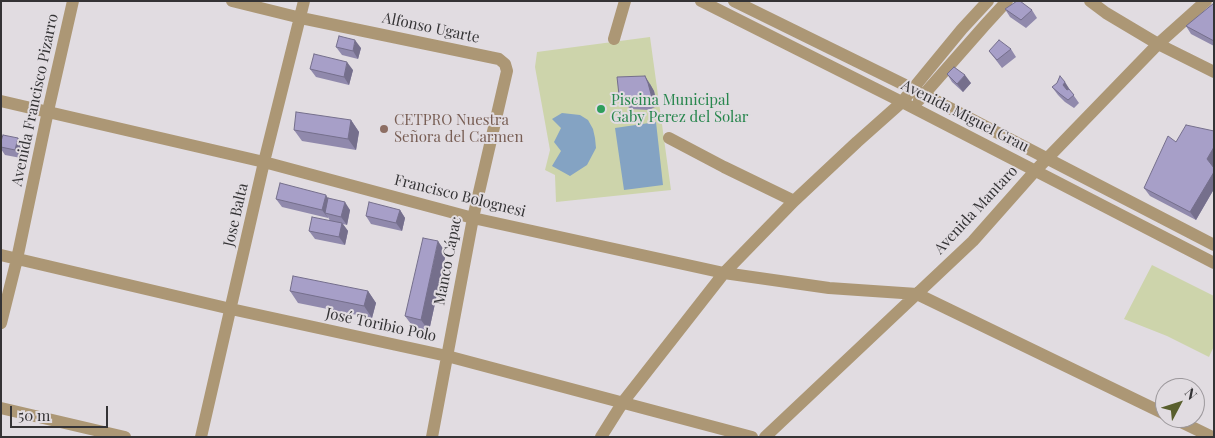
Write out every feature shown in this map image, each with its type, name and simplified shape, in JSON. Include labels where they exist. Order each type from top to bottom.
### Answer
[{"type":"street","name":"Avenida Francisco Pizarro","points":[[1,323],[17,259],[73,1]]},
{"type":"street","name":"Alfonso Ugarte","points":[[232,1],[301,18],[499,59],[505,64]]},
{"type":"street","name":"Jose Balta","points":[[201,437],[264,162],[304,1]]},
{"type":"street","points":[[614,39],[624,1]]},
{"type":"street","name":"Avenida Miguel Grau","points":[[701,1],[1214,263]]},
{"type":"street","name":"Avenida Miguel Grau","points":[[734,1],[919,92],[1214,245]]},
{"type":"street","points":[[919,92],[962,29],[988,1]]},
{"type":"street","points":[[601,437],[624,402],[724,273],[794,201],[857,142],[907,105],[1007,1]]},
{"type":"street","points":[[1090,1],[1106,13],[1158,44],[1214,72]]},
{"type":"street","name":"Avenida Mantaro","points":[[765,437],[973,241],[1035,171],[1158,44],[1206,1]]},
{"type":"street","name":"Manco Cápac","points":[[432,437],[473,218],[507,71],[505,64]]},
{"type":"street","name":"Francisco Bolognesi","points":[[1,101],[264,162],[473,218],[724,273],[829,288],[916,294]]},
{"type":"street","points":[[669,138],[794,201]]},
{"type":"street","name":"José Toribio Polo","points":[[1,255],[231,309],[447,356],[752,437]]},
{"type":"street","points":[[916,294],[1155,409]]},
{"type":"street","points":[[1,408],[124,437]]},
{"type":"street","points":[[1194,428],[1212,437]]},
{"type":"green space","name":"Piscina Municipal Gaby Perez del Solar","points":[[650,37],[671,190],[556,202],[555,175],[545,170],[550,150],[535,67],[537,52]]},
{"type":"green space","points":[[1152,265],[1214,296],[1214,346],[1209,357],[1167,336],[1124,319]]},
{"type":"water","points":[[562,113],[580,115],[588,120],[595,138],[596,148],[587,165],[570,176],[552,166],[561,151],[554,142],[561,128],[552,119]]},
{"type":"water","points":[[656,122],[663,185],[624,190],[615,128]]},
{"type":"building","points":[[1020,1],[1032,10],[1021,20],[1005,9]]},
{"type":"building","points":[[1214,3],[1214,41],[1186,26]]},
{"type":"building","points":[[339,36],[355,40],[353,51],[336,47]]},
{"type":"building","points":[[999,40],[1011,49],[997,60],[989,51]]},
{"type":"building","points":[[314,54],[347,62],[344,77],[310,69]]},
{"type":"building","points":[[954,67],[965,75],[957,84],[947,74]]},
{"type":"building","points":[[645,76],[652,98],[644,102],[624,101],[623,96],[619,95],[617,77]]},
{"type":"building","points":[[1060,76],[1065,82],[1063,85],[1074,95],[1068,100],[1052,87],[1057,83]]},
{"type":"building","points":[[296,112],[351,120],[348,139],[294,130]]},
{"type":"building","points":[[1186,125],[1214,131],[1214,147],[1207,159],[1214,168],[1214,172],[1190,212],[1144,188],[1168,136],[1176,142]]},
{"type":"building","points":[[3,135],[18,138],[15,150],[1,147]]},
{"type":"building","points":[[280,183],[326,195],[322,210],[276,199]]},
{"type":"building","points":[[328,198],[345,202],[341,217],[325,213]]},
{"type":"building","points":[[369,202],[400,210],[396,223],[366,216]]},
{"type":"building","points":[[312,217],[342,223],[339,237],[309,231]]},
{"type":"building","points":[[423,238],[438,241],[421,320],[405,316]]},
{"type":"building","points":[[293,276],[368,291],[364,306],[290,291]]},
{"type":"place","name":"Piscina Municipal Gaby Perez del Solar","points":[[601,109]]},
{"type":"place","name":"CETPRO Nuestra Señora del Carmen","points":[[384,129]]}]
